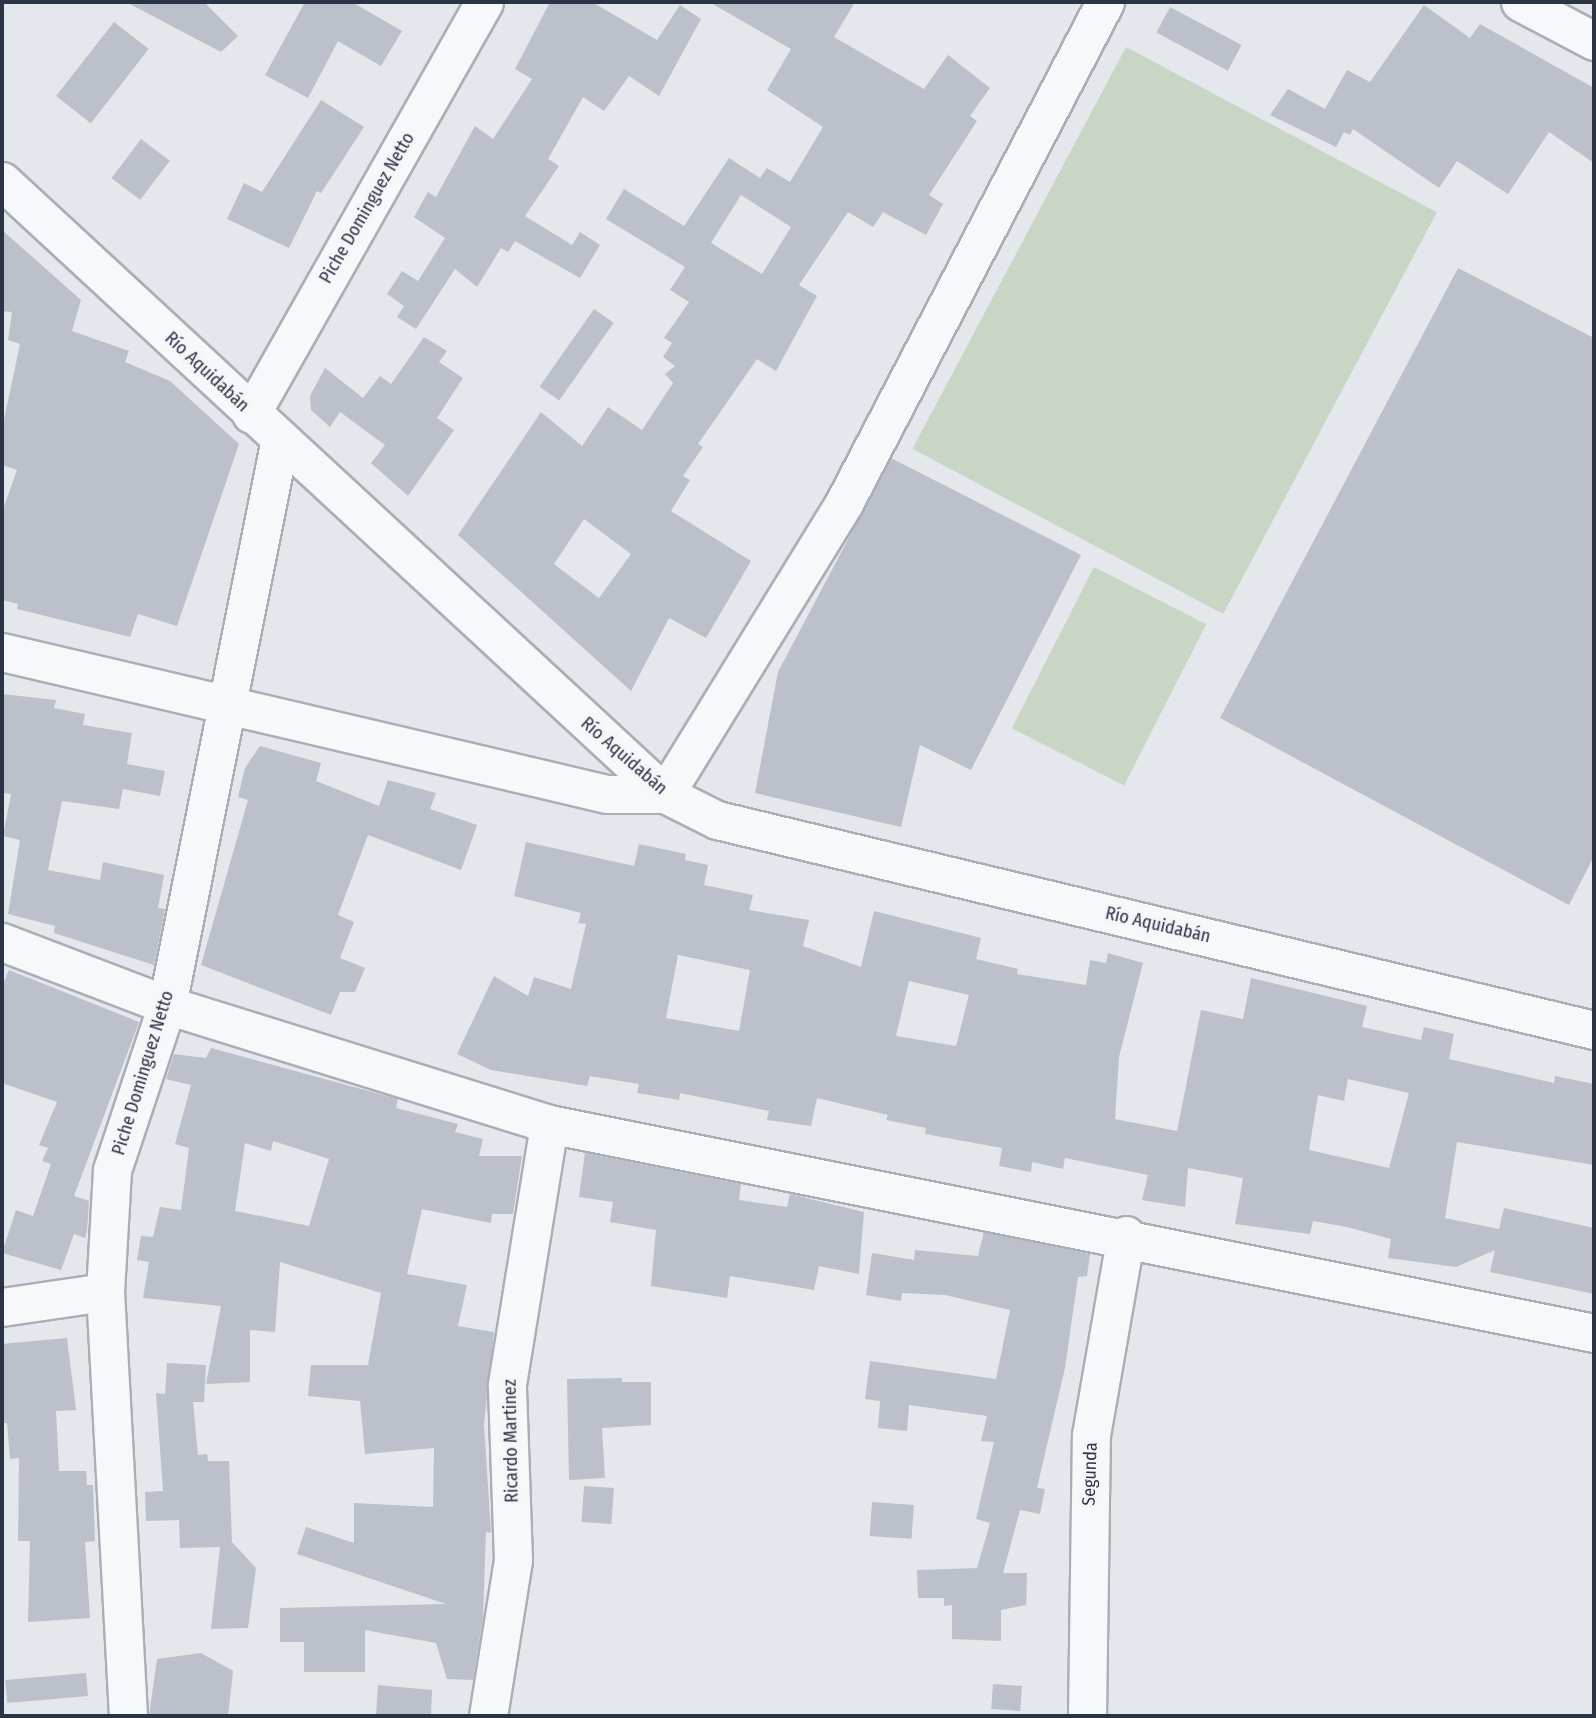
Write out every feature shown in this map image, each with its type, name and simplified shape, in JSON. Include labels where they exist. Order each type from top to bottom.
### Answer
[{"type":"street","name":"Piche Dominguez Netto","points":[[251,414],[484,2]]},
{"type":"street","points":[[2,652],[226,709],[607,794],[664,794],[844,503],[1105,2]]},
{"type":"street","points":[[1520,2],[1594,41]]},
{"type":"street","name":"Río Aquidabán","points":[[2,181],[664,794],[717,820],[1594,1030]]},
{"type":"street","name":"Piche Dominguez Netto","points":[[128,1716],[105,1292],[112,1170],[167,1005],[280,439]]},
{"type":"street","points":[[2,942],[167,1005],[550,1124],[1126,1235],[1594,1333]]},
{"type":"street","name":"Ricardo Martinez","points":[[488,1716],[513,1560],[507,1384],[550,1124]]},
{"type":"street","name":"Segunda","points":[[1087,1716],[1091,1435],[1126,1235]]},
{"type":"street","points":[[2,1307],[105,1292]]},
{"type":"green space","points":[[1126,47],[1437,212],[1223,614],[912,449]]},
{"type":"green space","points":[[1094,567],[1206,624],[1124,785],[1012,728]]},
{"type":"building","points":[[126,2],[204,2],[238,36],[221,52]]},
{"type":"building","points":[[305,2],[352,2],[402,31],[381,66],[338,41],[308,98],[265,75]]},
{"type":"building","points":[[550,2],[592,2],[657,40],[680,5],[701,19],[659,96],[629,76],[604,111],[583,97],[548,159],[559,166],[525,216],[572,245],[580,232],[600,245],[580,278],[515,241],[508,252],[501,248],[477,287],[455,269],[416,329],[397,317],[404,306],[387,294],[402,271],[418,281],[445,238],[414,217],[428,192],[436,197],[475,126],[493,139],[532,79],[515,69]]},
{"type":"building","points":[[709,2],[855,2],[834,37],[924,89],[948,55],[990,88],[970,116],[977,121],[929,195],[943,204],[926,235],[883,212],[873,227],[848,212],[799,285],[817,296],[776,371],[757,359],[698,444],[703,447],[683,476],[690,480],[671,511],[751,561],[706,638],[669,618],[631,691],[458,535],[541,412],[582,446],[608,407],[642,430],[673,383],[665,374],[675,366],[663,357],[672,343],[664,338],[689,302],[670,290],[685,267],[606,219],[624,189],[684,226],[729,158],[760,178],[767,168],[790,182],[823,127],[767,90],[791,49]],"holes":[[[741,195],[791,227],[762,274],[711,243]],[[584,519],[631,554],[599,598],[554,564]]]},
{"type":"building","points":[[1424,5],[1470,38],[1480,24],[1594,88],[1594,163],[1549,132],[1508,194],[1457,161],[1439,188],[1353,129],[1350,135],[1344,132],[1336,147],[1270,115],[1288,89],[1325,109],[1347,70],[1370,82]]},
{"type":"building","points":[[1170,7],[1242,45],[1228,71],[1156,33]]},
{"type":"building","points":[[114,22],[149,49],[91,123],[56,96]]},
{"type":"building","points":[[321,100],[364,127],[321,193],[317,191],[289,248],[227,219],[244,183],[262,192]]},
{"type":"building","points":[[141,139],[170,161],[140,200],[112,178]]},
{"type":"building","points":[[2,230],[81,300],[72,331],[129,351],[125,362],[170,381],[239,444],[177,626],[138,614],[130,637],[17,609],[18,604],[2,600],[2,512],[17,470],[2,465],[2,429],[20,344],[8,340],[12,312],[2,311]]},
{"type":"building","points":[[1458,268],[1594,338],[1594,856],[1569,905],[1220,718]]},
{"type":"building","points":[[594,309],[614,323],[559,401],[540,387]]},
{"type":"building","points":[[424,337],[447,351],[439,362],[463,378],[437,418],[454,430],[408,496],[371,463],[385,445],[340,412],[330,427],[311,410],[310,396],[325,368],[363,398],[380,376],[391,384]]},
{"type":"building","points":[[891,458],[1081,555],[971,770],[920,745],[901,827],[755,793],[778,672]]},
{"type":"building","points":[[2,694],[56,700],[54,708],[85,714],[83,725],[132,733],[127,764],[165,771],[160,796],[123,789],[119,809],[62,801],[48,870],[100,880],[103,862],[164,875],[158,908],[165,909],[154,965],[54,933],[55,926],[8,914],[20,840],[3,836],[11,794],[2,793]]},
{"type":"building","points":[[260,746],[321,763],[316,781],[379,806],[388,780],[436,793],[430,809],[477,825],[461,870],[368,835],[338,915],[354,922],[340,958],[365,968],[355,992],[340,992],[331,1015],[201,965],[248,800],[238,797],[245,768]]},
{"type":"building","points":[[526,842],[634,866],[639,844],[686,854],[685,860],[708,865],[704,885],[753,895],[749,910],[809,920],[803,946],[861,967],[874,911],[981,938],[976,959],[1018,969],[1017,974],[1086,985],[1090,960],[1106,963],[1108,953],[1143,963],[1119,1057],[1115,1119],[1177,1131],[1201,1010],[1243,1019],[1251,978],[1367,1006],[1362,1027],[1421,1040],[1424,1027],[1454,1034],[1449,1059],[1554,1083],[1555,1076],[1594,1084],[1594,1165],[1457,1142],[1445,1218],[1499,1229],[1504,1208],[1594,1228],[1594,1294],[1490,1272],[1495,1250],[1456,1267],[1388,1258],[1391,1239],[1347,1227],[1313,1221],[1310,1234],[1235,1224],[1243,1178],[1188,1168],[1185,1207],[1142,1200],[1148,1175],[1065,1158],[1063,1169],[1032,1162],[1031,1172],[999,1166],[1002,1148],[925,1134],[926,1128],[886,1120],[888,1115],[817,1098],[811,1126],[767,1120],[769,1111],[680,1093],[679,1100],[637,1093],[639,1084],[590,1076],[587,1086],[491,1070],[457,1054],[494,976],[528,996],[534,977],[571,989],[586,924],[578,923],[581,913],[514,896]],"holes":[[[678,955],[750,970],[739,1031],[666,1018]],[[909,981],[969,995],[956,1046],[896,1036]],[[1348,1079],[1409,1093],[1389,1168],[1309,1150],[1318,1095],[1344,1101]]]},
{"type":"building","points":[[9,970],[139,1022],[74,1196],[89,1201],[85,1238],[74,1234],[61,1270],[2,1253],[16,1210],[33,1216],[51,1164],[42,1161],[48,1148],[39,1145],[57,1102],[2,1083],[2,986]]},
{"type":"building","points":[[211,1048],[398,1099],[396,1108],[458,1124],[455,1132],[483,1139],[479,1156],[522,1156],[513,1214],[492,1214],[491,1223],[422,1209],[407,1274],[467,1285],[458,1326],[494,1332],[484,1424],[491,1533],[486,1532],[483,1617],[473,1680],[447,1679],[436,1643],[365,1630],[365,1672],[304,1672],[304,1642],[280,1642],[280,1608],[446,1604],[297,1554],[306,1527],[354,1543],[354,1503],[433,1507],[434,1448],[365,1454],[360,1401],[308,1396],[311,1365],[368,1365],[381,1293],[280,1262],[275,1332],[250,1330],[250,1382],[206,1384],[221,1306],[143,1298],[149,1262],[137,1260],[141,1236],[153,1237],[160,1207],[181,1210],[189,1148],[175,1144],[191,1085],[166,1079],[174,1054],[206,1058]],"holes":[[[273,1141],[329,1159],[309,1226],[235,1211],[245,1143],[271,1151]]]},
{"type":"building","points":[[585,1153],[741,1184],[739,1200],[787,1207],[790,1194],[864,1212],[859,1274],[819,1266],[814,1290],[730,1276],[727,1298],[651,1286],[656,1230],[610,1222],[613,1202],[579,1197]]},
{"type":"building","points":[[984,1232],[1090,1254],[1087,1276],[1078,1277],[1065,1368],[1037,1488],[1045,1489],[1040,1514],[1020,1510],[1003,1573],[1027,1573],[1026,1605],[1001,1610],[1001,1641],[952,1639],[952,1605],[944,1606],[944,1598],[918,1598],[917,1570],[977,1568],[990,1523],[976,1519],[994,1442],[981,1441],[987,1416],[909,1405],[907,1431],[878,1428],[880,1401],[865,1399],[870,1361],[996,1379],[1010,1310],[945,1295],[902,1293],[901,1301],[866,1295],[872,1253],[914,1260],[915,1250],[978,1256]]},
{"type":"building","points":[[67,1338],[76,1410],[56,1411],[59,1471],[86,1471],[87,1485],[93,1485],[95,1541],[85,1542],[90,1618],[28,1622],[30,1541],[18,1541],[19,1458],[10,1459],[7,1423],[2,1423],[2,1344]]},
{"type":"building","points":[[167,1363],[206,1365],[204,1402],[193,1402],[198,1455],[207,1454],[208,1461],[229,1461],[232,1542],[256,1568],[248,1628],[211,1629],[220,1547],[180,1548],[179,1520],[146,1521],[145,1492],[163,1491],[156,1393],[165,1394]]},
{"type":"building","points":[[622,1378],[622,1382],[651,1382],[651,1425],[602,1428],[605,1478],[569,1480],[567,1379]]},
{"type":"building","points":[[584,1486],[614,1488],[611,1524],[581,1522]]},
{"type":"building","points":[[872,1502],[914,1505],[912,1539],[870,1536]]},
{"type":"building","points":[[201,1653],[233,1671],[228,1716],[149,1716],[157,1659]]},
{"type":"building","points":[[86,1673],[88,1696],[7,1703],[5,1680]]},
{"type":"building","points":[[993,1684],[1022,1686],[1020,1711],[991,1709]]},
{"type":"building","points":[[378,1685],[432,1690],[431,1716],[376,1716]]}]
